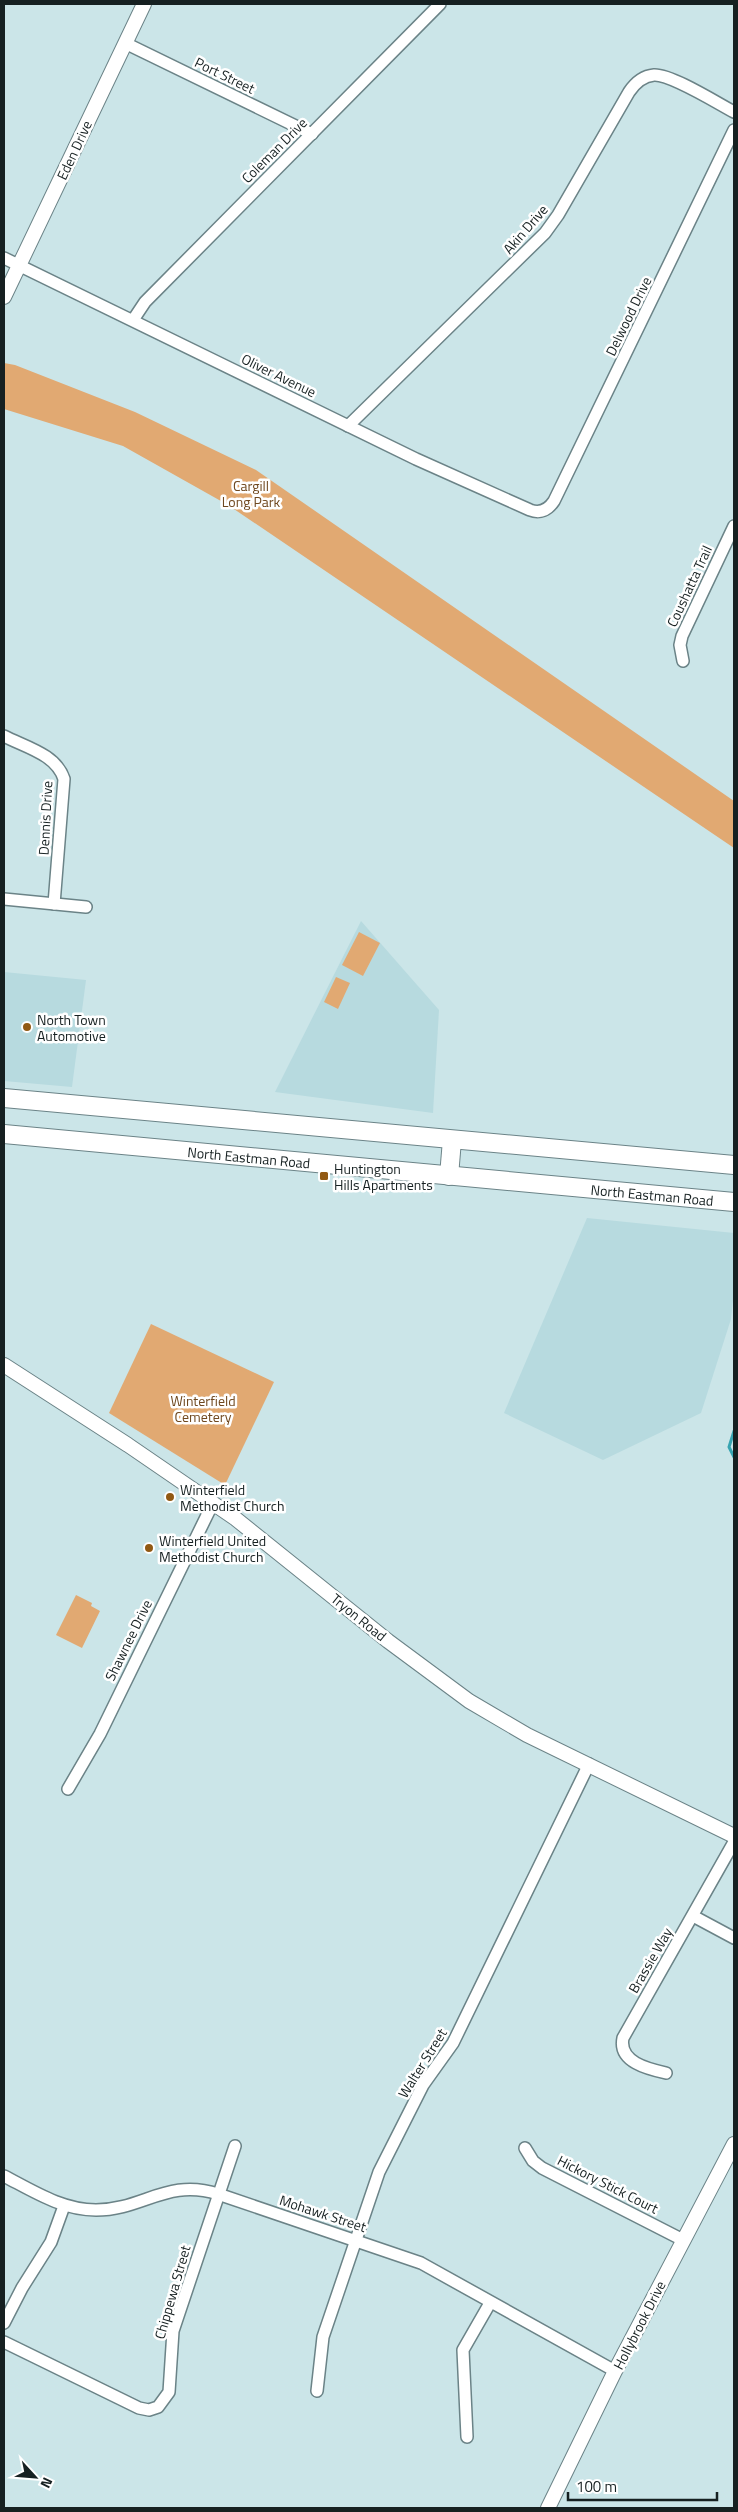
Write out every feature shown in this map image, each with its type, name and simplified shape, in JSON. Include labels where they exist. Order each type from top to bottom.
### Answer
[{"type":"main road","points":[[4,1098],[734,1166]]},
{"type":"main road","name":"North Eastman Road","points":[[4,1134],[734,1202]]},
{"type":"main road","points":[[449,1176],[452,1140]]},
{"type":"street","name":"Eden Drive","points":[[4,297],[144,4]]},
{"type":"street","name":"Coleman Drive","points":[[132,320],[145,302],[440,4]]},
{"type":"street","name":"Port Street","points":[[125,43],[312,134]]},
{"type":"street","name":"Akin Drive","points":[[348,426],[545,233],[629,92],[640,80],[650,76],[664,76],[734,112]]},
{"type":"street","name":"Delwood Drive","points":[[544,510],[554,501],[734,130]]},
{"type":"street","name":"Oliver Avenue","points":[[4,258],[348,426],[530,510],[544,510]]},
{"type":"street","name":"Coushatta Trail","points":[[683,661],[680,645],[682,636],[734,526]]},
{"type":"street","name":"Dennis Drive","points":[[4,736],[50,759],[60,769],[64,779],[54,904]]},
{"type":"street","points":[[4,899],[86,907]]},
{"type":"street","name":"Tryon Road","points":[[5,1368],[213,1503],[260,1536],[388,1641],[462,1696],[519,1730],[734,1836]]},
{"type":"street","name":"Shawnee Drive","points":[[68,1789],[100,1734],[213,1503]]},
{"type":"street","name":"Walter Street","points":[[318,2391],[323,2337],[381,2167],[424,2085],[453,2043],[589,1764]]},
{"type":"street","name":"Brassie Way","points":[[666,2072],[647,2068],[629,2058],[623,2051],[622,2041],[734,1842]]},
{"type":"street","points":[[693,1916],[734,1938]]},
{"type":"street","name":"Hollybrook Drive","points":[[548,2508],[616,2371],[734,2144]]},
{"type":"street","name":"Chippewa Street","points":[[4,2342],[139,2408],[149,2410],[158,2406],[169,2392],[173,2331],[235,2146]]},
{"type":"street","name":"Hickory Stick Court","points":[[525,2148],[533,2161],[542,2168],[683,2240]]},
{"type":"street","name":"Mohawk Street","points":[[4,2176],[64,2206],[88,2210],[119,2208],[176,2189],[198,2189],[218,2194],[421,2262],[490,2303],[616,2371]]},
{"type":"street","points":[[4,2323],[22,2288],[51,2242],[64,2206]]},
{"type":"street","points":[[467,2437],[463,2350],[490,2303]]},
{"type":"shaded area","points":[[361,921],[439,1010],[433,1113],[275,1092]]},
{"type":"shaded area","points":[[4,972],[86,980],[72,1087],[4,1081]]},
{"type":"shaded area","points":[[587,1218],[734,1233],[734,1290],[731,1319],[701,1413],[603,1460],[504,1413]]},
{"type":"green space","name":"Cargill Long Park","points":[[4,363],[15,365],[135,412],[256,470],[734,801],[734,848],[228,505],[123,446],[4,409]]},
{"type":"green space","points":[[359,932],[380,943],[363,976],[342,965]]},
{"type":"green space","points":[[336,977],[350,983],[338,1009],[324,1002]]},
{"type":"green space","name":"Winterfield Cemetery","points":[[151,1324],[274,1382],[225,1485],[109,1413]]},
{"type":"green space","points":[[76,1595],[92,1603],[91,1606],[100,1611],[82,1648],[56,1635]]},
{"type":"waterway","points":[[734,1431],[729,1447],[734,1457]]},
{"type":"place","name":"North Town Automotive","points":[[27,1027]]},
{"type":"place","name":"Huntington Hills Apartments","points":[[324,1176]]},
{"type":"place","name":"Winterfield Methodist Church","points":[[170,1497]]},
{"type":"place","name":"Winterfield United Methodist Church","points":[[149,1548]]}]
